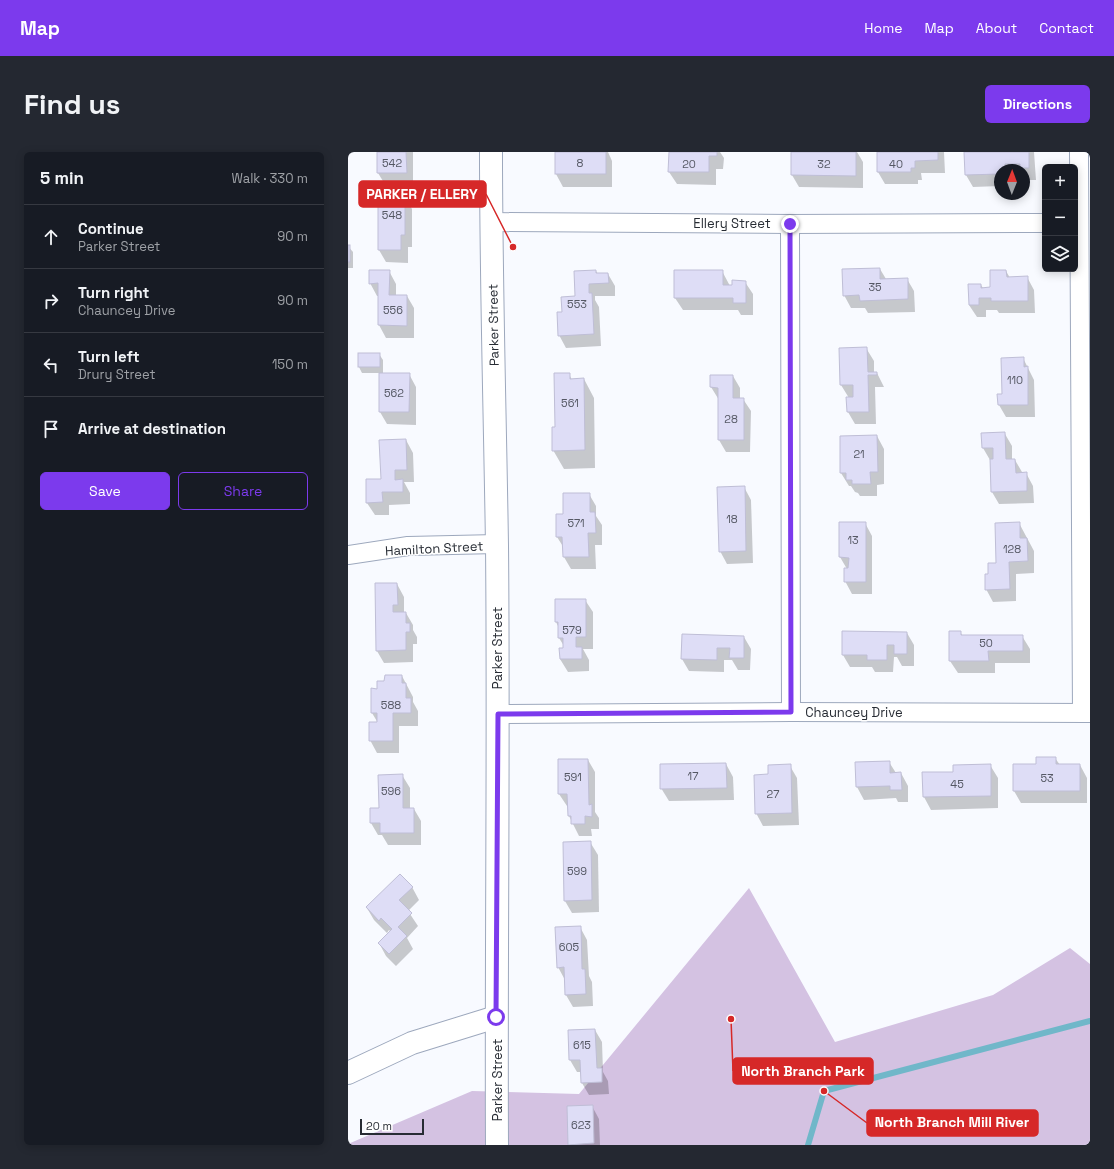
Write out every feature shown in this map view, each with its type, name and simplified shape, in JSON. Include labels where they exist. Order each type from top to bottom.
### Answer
[{"type":"main road","name":"Parker Street","points":[[491,152],[497,544],[497,1145]]},
{"type":"main road","points":[[348,1072],[412,1043],[496,1017]]},
{"type":"street","points":[[1077,200],[1078,152]]},
{"type":"street","name":"Ellery Street","points":[[491,222],[790,224],[1042,223]]},
{"type":"street","points":[[790,224],[791,712]]},
{"type":"street","points":[[1077,236],[1086,713]]},
{"type":"street","name":"Hamilton Street","points":[[348,555],[408,546],[497,544]]},
{"type":"street","name":"Chauncey Drive","points":[[498,714],[791,712],[1086,713]]},
{"type":"shaded area","points":[[749,888],[835,1042],[993,995],[1070,948],[1090,964],[1090,1145],[348,1145],[472,1091],[579,1094]]},
{"type":"building","points":[[377,152],[406,152],[407,173],[377,173]]},
{"type":"building","points":[[555,152],[606,152],[606,174],[555,174]]},
{"type":"building","points":[[669,152],[717,152],[717,156],[709,156],[709,172],[668,172]]},
{"type":"building","points":[[791,152],[856,152],[856,176],[791,175]]},
{"type":"building","points":[[877,152],[938,152],[938,160],[915,161],[915,168],[911,168],[911,172],[877,172]]},
{"type":"building","points":[[964,152],[1029,152],[1029,164],[994,164],[994,174],[965,175]]},
{"type":"building","points":[[378,196],[405,196],[405,235],[401,235],[401,250],[378,250]]},
{"type":"building","points":[[348,245],[350,245],[350,262],[348,262]]},
{"type":"building","points":[[880,268],[880,279],[908,278],[908,299],[860,301],[859,295],[843,296],[842,269]]},
{"type":"building","points":[[369,270],[390,270],[389,295],[407,295],[407,326],[378,325],[378,283],[369,284]]},
{"type":"building","points":[[596,270],[596,273],[608,273],[609,283],[589,284],[589,293],[592,293],[594,334],[558,336],[557,312],[562,312],[561,297],[575,296],[574,271]]},
{"type":"building","points":[[674,270],[723,270],[723,285],[732,285],[732,280],[746,281],[746,303],[733,303],[733,298],[674,298]]},
{"type":"building","points":[[990,270],[1006,270],[1007,277],[1028,276],[1028,301],[991,301],[991,298],[979,298],[979,305],[969,305],[968,284],[981,284],[981,288],[990,287]]},
{"type":"building","points":[[867,347],[868,372],[877,372],[877,375],[868,375],[869,412],[847,412],[846,397],[853,397],[853,385],[840,385],[839,348]]},
{"type":"building","points":[[358,353],[380,353],[380,367],[358,367]]},
{"type":"building","points":[[1024,357],[1024,367],[1028,366],[1028,405],[998,405],[997,394],[1002,394],[1001,358]]},
{"type":"building","points":[[379,373],[410,373],[409,412],[379,412]]},
{"type":"building","points":[[554,373],[570,373],[570,379],[584,378],[585,450],[552,451],[552,427],[555,427]]},
{"type":"building","points":[[710,375],[733,375],[733,398],[744,398],[744,440],[718,440],[718,388],[710,387]]},
{"type":"building","points":[[1005,432],[1006,459],[1015,459],[1016,473],[1027,472],[1027,491],[991,492],[990,459],[993,459],[993,448],[982,448],[981,433]]},
{"type":"building","points":[[877,435],[878,472],[870,472],[871,484],[852,484],[852,480],[846,480],[846,473],[840,473],[840,436]]},
{"type":"building","points":[[406,439],[407,470],[395,470],[395,480],[403,479],[403,492],[382,492],[383,502],[366,503],[366,479],[381,479],[379,440]]},
{"type":"building","points":[[745,486],[746,551],[719,552],[717,487]]},
{"type":"building","points":[[563,493],[590,493],[590,512],[595,512],[596,533],[588,533],[589,557],[563,557],[562,537],[556,537],[556,514],[563,514]]},
{"type":"building","points":[[839,522],[866,522],[866,582],[844,582],[844,568],[848,568],[849,558],[839,557]]},
{"type":"building","points":[[1020,522],[1020,538],[1027,538],[1028,561],[1009,562],[1010,589],[985,590],[985,574],[988,574],[988,563],[996,563],[995,523]]},
{"type":"building","points":[[375,583],[397,583],[398,605],[393,605],[393,612],[406,612],[406,623],[410,623],[410,632],[406,632],[406,650],[376,651]]},
{"type":"building","points":[[555,599],[586,599],[586,637],[576,637],[576,647],[582,647],[582,659],[560,659],[559,648],[563,648],[563,638],[558,638],[558,622],[555,622]]},
{"type":"building","points":[[842,631],[907,632],[907,654],[894,654],[894,645],[887,645],[887,660],[867,660],[867,655],[842,655]]},
{"type":"building","points":[[949,631],[961,631],[961,635],[1023,635],[1023,651],[988,651],[989,661],[949,661]]},
{"type":"building","points":[[682,634],[744,636],[744,658],[729,658],[730,648],[717,648],[717,660],[681,659]]},
{"type":"building","points":[[385,675],[402,675],[402,683],[406,683],[406,698],[411,698],[411,713],[393,713],[393,741],[369,741],[369,722],[377,722],[377,713],[371,713],[371,688],[377,689],[377,681],[384,681]]},
{"type":"building","points":[[1036,757],[1056,757],[1056,764],[1080,764],[1080,791],[1013,791],[1013,764],[1036,764]]},
{"type":"building","points":[[558,759],[588,759],[589,805],[592,804],[592,817],[585,816],[585,824],[571,824],[571,816],[568,816],[567,794],[558,794]]},
{"type":"building","points":[[890,761],[890,773],[901,772],[902,790],[890,790],[890,786],[856,787],[855,762]]},
{"type":"building","points":[[726,763],[727,788],[660,789],[660,764]]},
{"type":"building","points":[[791,764],[792,813],[755,814],[754,775],[768,774],[768,765]]},
{"type":"building","points":[[991,764],[991,796],[923,797],[922,772],[953,772],[953,765]]},
{"type":"building","points":[[403,774],[403,808],[414,808],[414,833],[380,833],[380,823],[370,823],[370,808],[379,808],[378,775]]},
{"type":"building","points":[[591,841],[592,900],[564,901],[563,842]]},
{"type":"building","points":[[400,874],[413,887],[399,900],[412,913],[398,927],[407,936],[389,954],[378,943],[392,929],[381,918],[379,921],[366,907]]},
{"type":"building","points":[[581,926],[582,969],[585,969],[586,994],[565,995],[564,967],[557,968],[555,927]]},
{"type":"building","points":[[595,1029],[597,1068],[602,1068],[602,1082],[581,1083],[580,1060],[569,1060],[568,1030]]},
{"type":"building","points":[[593,1105],[594,1143],[568,1145],[567,1106]]},
{"type":"waterway","points":[[808,1145],[824,1091],[1090,1021]]},
{"type":"place","name":"PARKER / ELLERY","points":[[513,247]]},
{"type":"place","name":"North Branch Park","points":[[731,1019]]},
{"type":"place","name":"North Branch Mill River","points":[[824,1091]]},
{"type":"route","points":[[496,1017],[498,714],[791,712],[790,224]]}]
